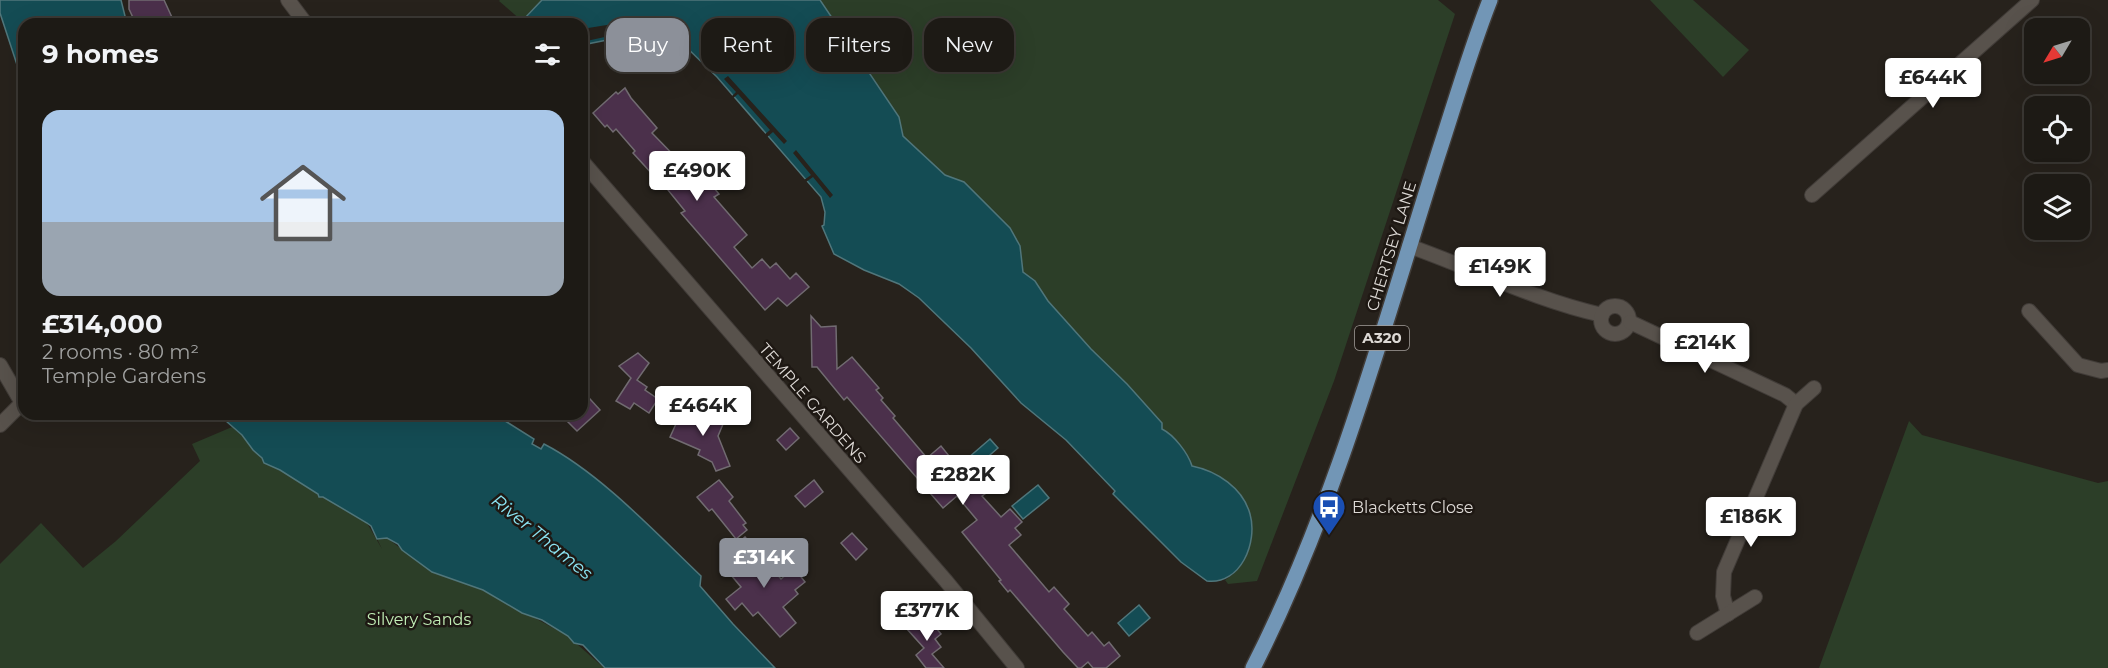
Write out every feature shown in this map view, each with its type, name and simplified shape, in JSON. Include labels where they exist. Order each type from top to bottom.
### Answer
[{"type":"main road","name":"CHERTSEY LANE","points":[[1253,668],[1326,501],[1354,423],[1409,246],[1490,0]]},
{"type":"street","points":[[288,0],[302,18]]},
{"type":"street","points":[[1812,195],[2032,0]]},
{"type":"street","name":"TEMPLE GARDENS","points":[[588,168],[939,572],[1017,668]]},
{"type":"street","points":[[1409,246],[1533,296],[1602,315]]},
{"type":"street","points":[[1611,306],[1621,307],[1629,314],[1630,322],[1623,333],[1612,335],[1605,331],[1601,323],[1602,315],[1611,306]]},
{"type":"street","points":[[2029,311],[2078,365],[2101,371],[2108,370]]},
{"type":"street","points":[[1630,322],[1785,395],[1796,404]]},
{"type":"street","points":[[0,365],[18,394]]},
{"type":"street","points":[[1728,614],[1723,596],[1724,572],[1796,404],[1814,387]]},
{"type":"street","points":[[0,425],[18,407]]},
{"type":"street","points":[[1697,633],[1755,597]]},
{"type":"green space","points":[[542,0],[525,18],[519,18],[499,1]]},
{"type":"green space","points":[[820,0],[1438,0],[1455,14],[1334,381],[1257,581],[1228,584],[1225,580],[1238,568],[1247,552],[1202,468],[1192,466],[1127,384],[1091,349],[1048,301],[1035,281],[1023,272],[1020,246],[964,182],[945,175],[903,136],[899,117],[869,72],[912,72],[912,18],[832,18]]},
{"type":"green space","points":[[1650,0],[1693,0],[1749,50],[1723,77]]},
{"type":"green space","points":[[1909,421],[1922,435],[2098,483],[2108,481],[2108,668],[1819,668]]},
{"type":"green space","name":"Silvery Sands","points":[[232,427],[367,523],[382,549],[371,526],[432,572],[483,590],[568,636],[604,668],[0,668],[0,564],[41,523],[83,568],[116,541],[200,461],[192,444]]},
{"type":"water","points":[[0,0],[121,0],[126,18],[18,18],[18,68],[0,13]]},
{"type":"water","points":[[542,0],[820,0],[832,18],[806,18],[806,72],[869,72],[899,117],[903,136],[945,175],[964,182],[1010,228],[1020,246],[1023,272],[1035,281],[1048,301],[1162,423],[1162,429],[1180,445],[1192,466],[1211,472],[1228,482],[1242,496],[1252,525],[1249,549],[1238,569],[1219,580],[1207,581],[1181,562],[1113,494],[1115,491],[1066,440],[1021,403],[971,348],[919,298],[899,284],[864,270],[834,254],[822,226],[825,212],[821,197],[712,72],[794,72],[794,18],[701,18],[701,61],[689,50],[689,18],[606,18],[606,40],[588,44],[588,18],[525,18]]},
{"type":"water","name":"River Thames","points":[[225,420],[504,420],[534,439],[532,444],[541,449],[544,444],[565,456],[626,504],[701,576],[700,586],[775,668],[605,668],[583,645],[574,643],[568,636],[542,620],[522,613],[483,590],[432,572],[402,550],[398,544],[387,538],[377,539],[371,526],[367,523],[323,497],[319,497],[318,494],[280,470],[264,463],[242,435]]},
{"type":"water","points":[[990,439],[998,448],[976,467],[968,458]]},
{"type":"water","points":[[1038,485],[1049,498],[1023,519],[1012,506]]},
{"type":"water","points":[[1139,605],[1150,618],[1129,636],[1118,623]]},
{"type":"pier","points":[[606,25],[606,37],[588,41],[588,28]]},
{"type":"pier","points":[[728,76],[787,141],[784,144],[773,132],[766,138],[764,135],[770,130],[738,94],[732,99],[731,97],[736,92],[724,79]]},
{"type":"pier","points":[[796,150],[833,195],[830,198],[813,177],[806,182],[804,180],[811,175],[793,153]]},
{"type":"building","points":[[129,0],[164,0],[172,18],[133,18],[129,9]]},
{"type":"building","points":[[625,88],[657,128],[652,133],[688,170],[695,165],[719,194],[714,197],[747,235],[734,247],[752,268],[762,259],[770,268],[776,263],[790,279],[796,273],[809,287],[787,306],[778,298],[765,310],[681,213],[685,211],[633,153],[635,151],[616,129],[613,132],[607,125],[605,127],[593,113],[616,92],[618,94]]},
{"type":"building","points":[[811,316],[821,327],[836,326],[837,369],[852,357],[879,388],[876,390],[883,398],[881,400],[895,416],[893,418],[927,458],[941,446],[961,467],[966,463],[989,491],[982,496],[1001,517],[1010,509],[1022,522],[1015,528],[1021,535],[1009,545],[1049,592],[1054,587],[1069,604],[1064,609],[1088,636],[1092,632],[1104,646],[1109,642],[1120,656],[1106,668],[1093,668],[1088,662],[1078,668],[1010,590],[1008,592],[962,532],[977,520],[957,496],[943,508],[847,397],[844,400],[817,367],[812,367]]},
{"type":"building","points":[[638,353],[649,363],[637,380],[647,387],[645,390],[658,399],[649,413],[634,403],[630,409],[616,401],[631,378],[619,366]]},
{"type":"building","points":[[590,399],[600,410],[577,431],[566,420],[588,420],[588,401]]},
{"type":"building","points":[[712,410],[726,417],[718,436],[730,466],[716,471],[712,462],[698,455],[700,450],[670,437],[681,413],[698,421],[700,416],[708,420]]},
{"type":"building","points":[[790,428],[799,438],[786,450],[777,440]]},
{"type":"building","points":[[719,480],[733,497],[729,501],[746,523],[743,525],[747,530],[736,539],[712,509],[709,511],[697,497]]},
{"type":"building","points":[[814,480],[823,492],[805,507],[795,496]]},
{"type":"building","points":[[852,533],[867,549],[856,560],[841,543]]},
{"type":"building","points":[[745,537],[781,579],[794,568],[805,582],[795,590],[798,594],[783,607],[796,623],[780,637],[758,612],[753,616],[742,603],[735,610],[726,599],[741,587],[731,575],[746,562],[733,547]]},
{"type":"building","points":[[925,615],[941,634],[935,639],[941,647],[932,654],[944,668],[926,668],[916,655],[924,648],[907,629]]},
{"type":"place","name":"Blacketts Close","points":[[1329,536]]}]
